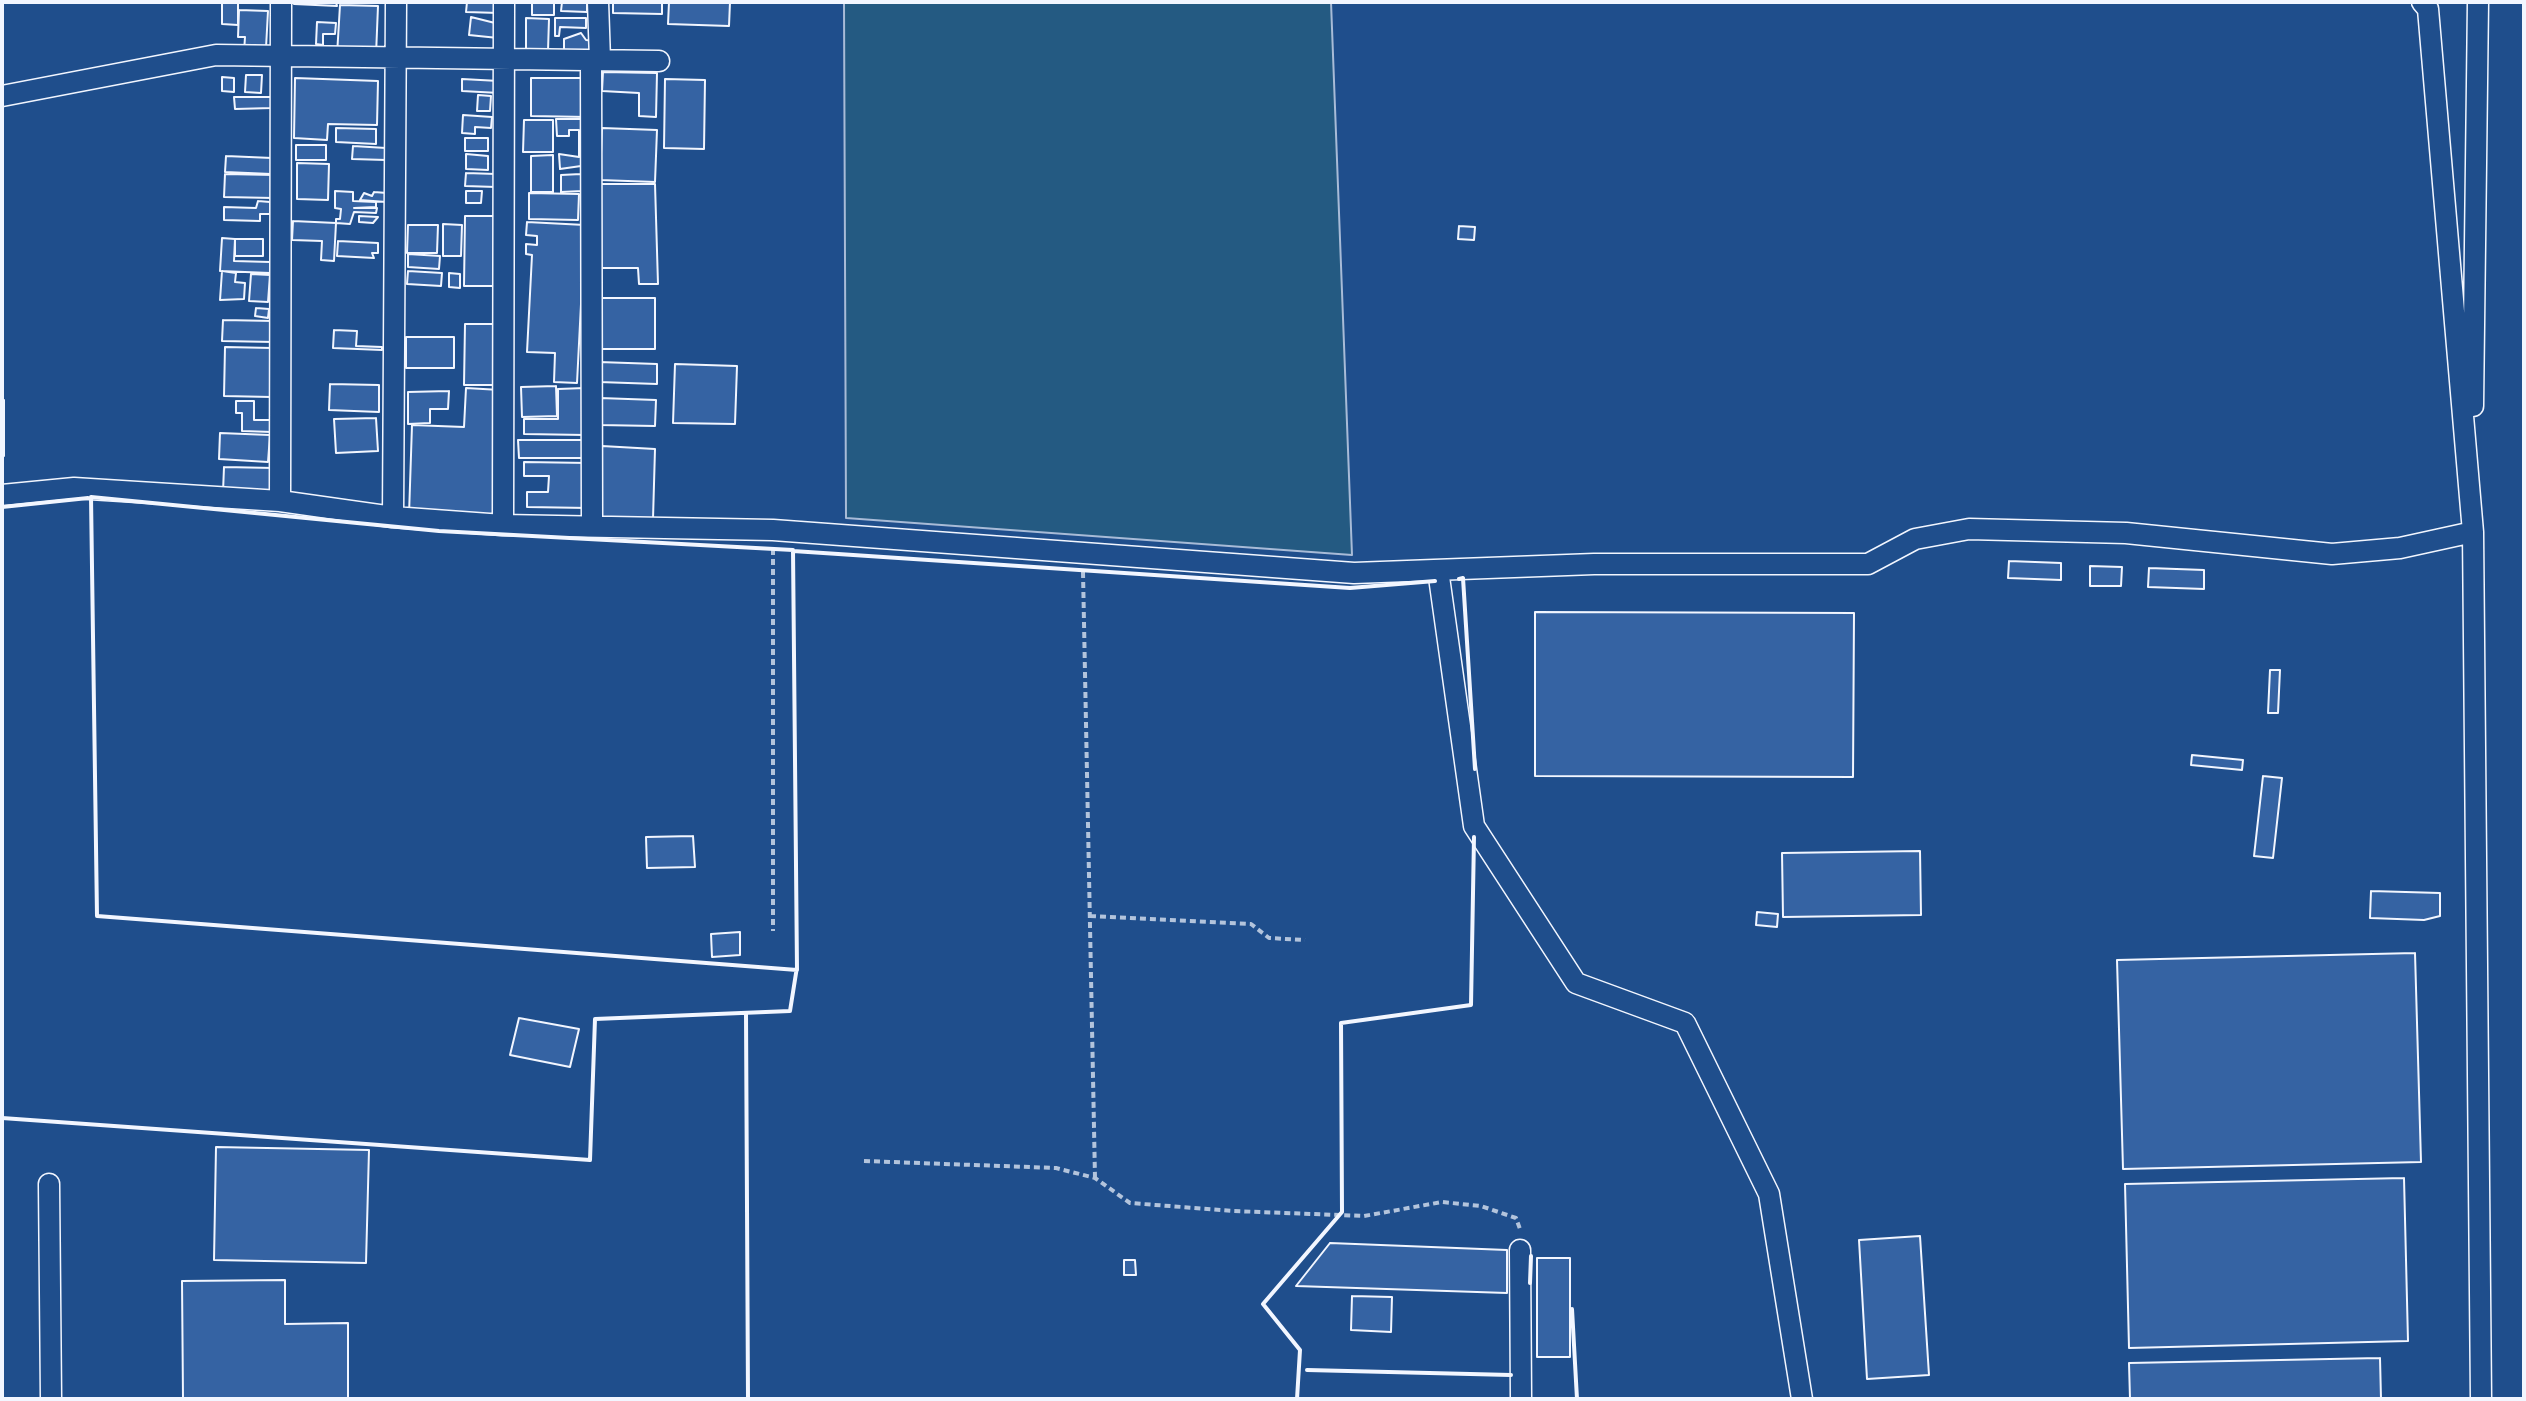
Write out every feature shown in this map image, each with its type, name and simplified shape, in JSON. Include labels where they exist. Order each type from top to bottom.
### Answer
[{"type":"street","points":[[280,501],[281,2]]},
{"type":"street","points":[[393,517],[396,2]]},
{"type":"street","points":[[503,525],[504,2]]},
{"type":"street","points":[[592,525],[598,2]]},
{"type":"street","points":[[2422,2],[2428,9],[2472,528]]},
{"type":"street","points":[[2478,2],[2472,528],[2481,1399]]},
{"type":"street","points":[[2,96],[216,55],[659,61]]},
{"type":"street","points":[[2,495],[74,488],[280,501],[393,517],[503,525],[773,530],[1354,573],[1594,564],[1868,564],[1915,539],[1969,529],[2126,533],[2332,554],[2400,548],[2472,528]]},
{"type":"street","points":[[1438,570],[1474,826],[1576,983],[1685,1023],[1769,1194],[1802,1399]]},
{"type":"street","points":[[49,1184],[51,1399]]},
{"type":"street","points":[[1520,1250],[1521,1399]]},
{"type":"path","points":[[773,530],[773,931]]},
{"type":"path","points":[[1082,553],[1095,1178]]},
{"type":"path","points":[[1090,916],[1251,924],[1269,938],[1305,940]]},
{"type":"path","points":[[864,1161],[1056,1168],[1095,1178],[1130,1203],[1234,1211],[1364,1216],[1442,1202],[1481,1206],[1516,1218],[1520,1228],[1520,1250]]},
{"type":"shaded area","points":[[844,2],[1331,2],[1352,555],[846,518]]},
{"type":"building","points":[[222,2],[238,2],[238,25],[222,24]]},
{"type":"building","points":[[336,2],[337,6],[294,4]]},
{"type":"building","points":[[467,2],[499,2],[499,13],[466,12]]},
{"type":"building","points":[[532,2],[554,2],[554,15],[532,15]]},
{"type":"building","points":[[562,2],[587,2],[587,12],[561,11]]},
{"type":"building","points":[[613,2],[662,2],[662,14],[613,13]]},
{"type":"building","points":[[669,2],[730,2],[729,26],[668,24]]},
{"type":"building","points":[[340,5],[378,6],[376,55],[337,55]]},
{"type":"building","points":[[239,10],[268,11],[266,48],[244,52],[245,37],[238,37]]},
{"type":"building","points":[[471,17],[499,24],[498,38],[469,35]]},
{"type":"building","points":[[526,18],[549,19],[548,51],[526,51]]},
{"type":"building","points":[[555,18],[586,18],[586,28],[560,27],[559,36],[555,36]]},
{"type":"building","points":[[317,22],[336,23],[335,34],[323,34],[323,45],[316,44]]},
{"type":"building","points":[[581,33],[586,40],[596,41],[595,55],[564,55],[564,39]]},
{"type":"building","points":[[603,72],[657,73],[656,117],[639,116],[639,93],[602,91]]},
{"type":"building","points":[[246,75],[262,75],[261,93],[245,92]]},
{"type":"building","points":[[222,77],[234,78],[234,92],[222,91]]},
{"type":"building","points":[[295,78],[378,81],[377,125],[328,124],[327,140],[294,138]]},
{"type":"building","points":[[531,78],[587,78],[587,117],[531,116]]},
{"type":"building","points":[[462,79],[499,81],[499,93],[462,91]]},
{"type":"building","points":[[665,79],[705,80],[704,149],[664,148]]},
{"type":"building","points":[[478,95],[491,96],[490,111],[477,111]]},
{"type":"building","points":[[234,97],[271,97],[272,108],[235,109]]},
{"type":"building","points":[[463,115],[492,117],[491,128],[475,127],[475,134],[462,133]]},
{"type":"building","points":[[556,119],[586,119],[587,171],[581,171],[581,166],[560,169],[559,154],[579,157],[579,130],[569,130],[569,136],[557,136]]},
{"type":"building","points":[[524,120],[553,120],[553,152],[523,152]]},
{"type":"building","points":[[336,128],[376,129],[376,144],[336,142]]},
{"type":"building","points":[[602,128],[657,130],[655,182],[600,180]]},
{"type":"building","points":[[465,138],[488,138],[488,151],[465,151]]},
{"type":"building","points":[[296,145],[326,145],[326,160],[296,160]]},
{"type":"building","points":[[353,146],[386,148],[386,160],[352,159]]},
{"type":"building","points":[[466,154],[488,156],[488,170],[466,169]]},
{"type":"building","points":[[553,155],[553,192],[531,192],[531,156]]},
{"type":"building","points":[[226,156],[272,158],[271,174],[225,172]]},
{"type":"building","points":[[297,163],[329,164],[328,200],[297,199]]},
{"type":"building","points":[[466,173],[496,174],[496,187],[465,186]]},
{"type":"building","points":[[225,174],[274,175],[273,198],[224,197]]},
{"type":"building","points":[[581,174],[583,191],[561,192],[561,175]]},
{"type":"building","points":[[599,184],[655,184],[658,284],[639,284],[638,268],[601,268]]},
{"type":"building","points":[[335,191],[353,192],[353,201],[376,202],[376,207],[354,208],[377,208],[376,213],[354,212],[350,224],[336,223],[336,219],[340,219],[341,209],[335,208]]},
{"type":"building","points":[[466,191],[482,191],[481,203],[466,203]]},
{"type":"building","points":[[374,192],[387,193],[386,202],[360,200],[364,193],[372,196]]},
{"type":"building","points":[[529,193],[579,194],[578,220],[529,219]]},
{"type":"building","points":[[258,201],[270,202],[270,214],[260,214],[260,221],[224,220],[224,207],[256,208]]},
{"type":"building","points":[[359,216],[378,217],[373,223],[359,222]]},
{"type":"building","points":[[465,216],[500,216],[499,286],[464,286]]},
{"type":"building","points":[[293,221],[336,223],[334,261],[321,260],[322,241],[292,240]]},
{"type":"building","points":[[527,222],[585,225],[577,383],[554,382],[555,353],[527,352],[532,255],[526,254],[526,244],[537,245],[537,236],[526,235]]},
{"type":"building","points":[[443,224],[462,225],[461,256],[443,256]]},
{"type":"building","points":[[408,225],[438,225],[437,253],[407,253]]},
{"type":"building","points":[[1459,226],[1475,227],[1474,240],[1458,239]]},
{"type":"building","points":[[222,238],[235,239],[234,261],[270,262],[270,273],[220,271]]},
{"type":"building","points":[[235,239],[263,239],[263,256],[235,256]]},
{"type":"building","points":[[338,241],[378,243],[378,253],[372,253],[374,258],[337,256]]},
{"type":"building","points":[[408,254],[440,256],[439,269],[408,267]]},
{"type":"building","points":[[222,271],[236,273],[235,282],[245,283],[244,299],[220,300]]},
{"type":"building","points":[[408,271],[442,273],[441,286],[407,284]]},
{"type":"building","points":[[449,273],[460,274],[460,288],[449,287]]},
{"type":"building","points":[[251,274],[270,275],[268,302],[249,301]]},
{"type":"building","points":[[598,298],[655,298],[655,349],[599,349]]},
{"type":"building","points":[[256,308],[269,309],[268,318],[255,316]]},
{"type":"building","points":[[223,320],[274,321],[274,342],[222,341]]},
{"type":"building","points":[[465,324],[498,324],[497,385],[464,385]]},
{"type":"building","points":[[334,330],[357,331],[356,346],[382,347],[382,350],[333,348]]},
{"type":"building","points":[[406,337],[454,337],[454,368],[406,368]]},
{"type":"building","points":[[225,347],[272,348],[271,397],[224,396]]},
{"type":"building","points":[[599,362],[657,364],[657,384],[599,382]]},
{"type":"building","points":[[675,364],[737,366],[735,424],[673,423]]},
{"type":"building","points":[[330,384],[379,385],[379,412],[329,410]]},
{"type":"building","points":[[556,386],[557,416],[522,417],[521,387]]},
{"type":"building","points":[[466,388],[500,390],[496,518],[409,515],[412,425],[464,427]]},
{"type":"building","points":[[585,388],[585,435],[524,434],[524,419],[558,419],[558,389]]},
{"type":"building","points":[[449,391],[448,409],[430,409],[430,423],[408,424],[408,392]]},
{"type":"building","points":[[600,398],[656,400],[655,426],[599,425]]},
{"type":"building","points":[[4,400],[4,456],[2,456]]},
{"type":"building","points":[[236,401],[254,401],[254,420],[272,420],[272,432],[242,431],[242,413],[236,413]]},
{"type":"building","points":[[376,418],[378,451],[336,453],[334,419]]},
{"type":"building","points":[[220,433],[270,435],[268,462],[219,459]]},
{"type":"building","points":[[518,440],[586,440],[586,458],[519,458]]},
{"type":"building","points":[[602,446],[655,449],[653,519],[599,517]]},
{"type":"building","points":[[524,462],[589,463],[588,508],[527,507],[527,492],[548,492],[549,476],[524,476]]},
{"type":"building","points":[[224,467],[274,468],[273,493],[223,492]]},
{"type":"building","points":[[2009,561],[2061,563],[2061,580],[2008,578]]},
{"type":"building","points":[[2090,566],[2122,567],[2121,586],[2090,586]]},
{"type":"building","points":[[2149,568],[2204,570],[2204,589],[2148,587]]},
{"type":"building","points":[[1535,612],[1854,613],[1853,777],[1535,776]]},
{"type":"building","points":[[2270,670],[2280,670],[2278,713],[2268,713]]},
{"type":"building","points":[[2192,755],[2243,760],[2242,770],[2191,765]]},
{"type":"building","points":[[2263,776],[2282,778],[2273,858],[2254,856]]},
{"type":"building","points":[[693,836],[695,867],[647,868],[646,837]]},
{"type":"building","points":[[1920,851],[1921,915],[1783,917],[1782,853]]},
{"type":"building","points":[[2371,891],[2440,893],[2440,916],[2424,920],[2370,918]]},
{"type":"building","points":[[1757,912],[1778,914],[1777,927],[1756,925]]},
{"type":"building","points":[[740,932],[740,955],[712,957],[711,934]]},
{"type":"building","points":[[2415,953],[2421,1162],[2123,1169],[2117,960]]},
{"type":"building","points":[[519,1018],[579,1029],[570,1067],[510,1055]]},
{"type":"building","points":[[216,1147],[369,1150],[366,1263],[214,1260]]},
{"type":"building","points":[[2404,1178],[2408,1341],[2129,1348],[2125,1184]]},
{"type":"building","points":[[1920,1236],[1929,1375],[1867,1379],[1859,1240]]},
{"type":"building","points":[[1330,1243],[1507,1250],[1507,1293],[1296,1286]]},
{"type":"building","points":[[1537,1258],[1570,1258],[1570,1357],[1537,1357]]},
{"type":"building","points":[[1124,1260],[1135,1260],[1136,1275],[1124,1275]]},
{"type":"building","points":[[285,1280],[285,1324],[348,1323],[348,1399],[183,1399],[182,1281]]},
{"type":"building","points":[[1352,1296],[1392,1297],[1391,1332],[1351,1330]]},
{"type":"building","points":[[2380,1358],[2381,1399],[2130,1399],[2129,1363]]},
{"type":"wall","points":[[91,497],[439,531],[793,550],[797,970],[97,916],[91,497]]},
{"type":"wall","points":[[2,507],[88,498]]},
{"type":"wall","points":[[793,551],[1350,588],[1435,581]]},
{"type":"wall","points":[[1459,579],[1463,578],[1475,769]]},
{"type":"wall","points":[[1297,1399],[1300,1350],[1263,1304],[1342,1212],[1341,1023],[1471,1005],[1474,837]]},
{"type":"wall","points":[[790,1011],[797,967]]},
{"type":"wall","points":[[2,1118],[590,1160],[595,1019],[790,1011]]},
{"type":"wall","points":[[746,1014],[748,1399]]},
{"type":"wall","points":[[1530,1283],[1531,1256]]},
{"type":"wall","points":[[1572,1309],[1577,1399]]},
{"type":"wall","points":[[1307,1370],[1511,1375]]}]
